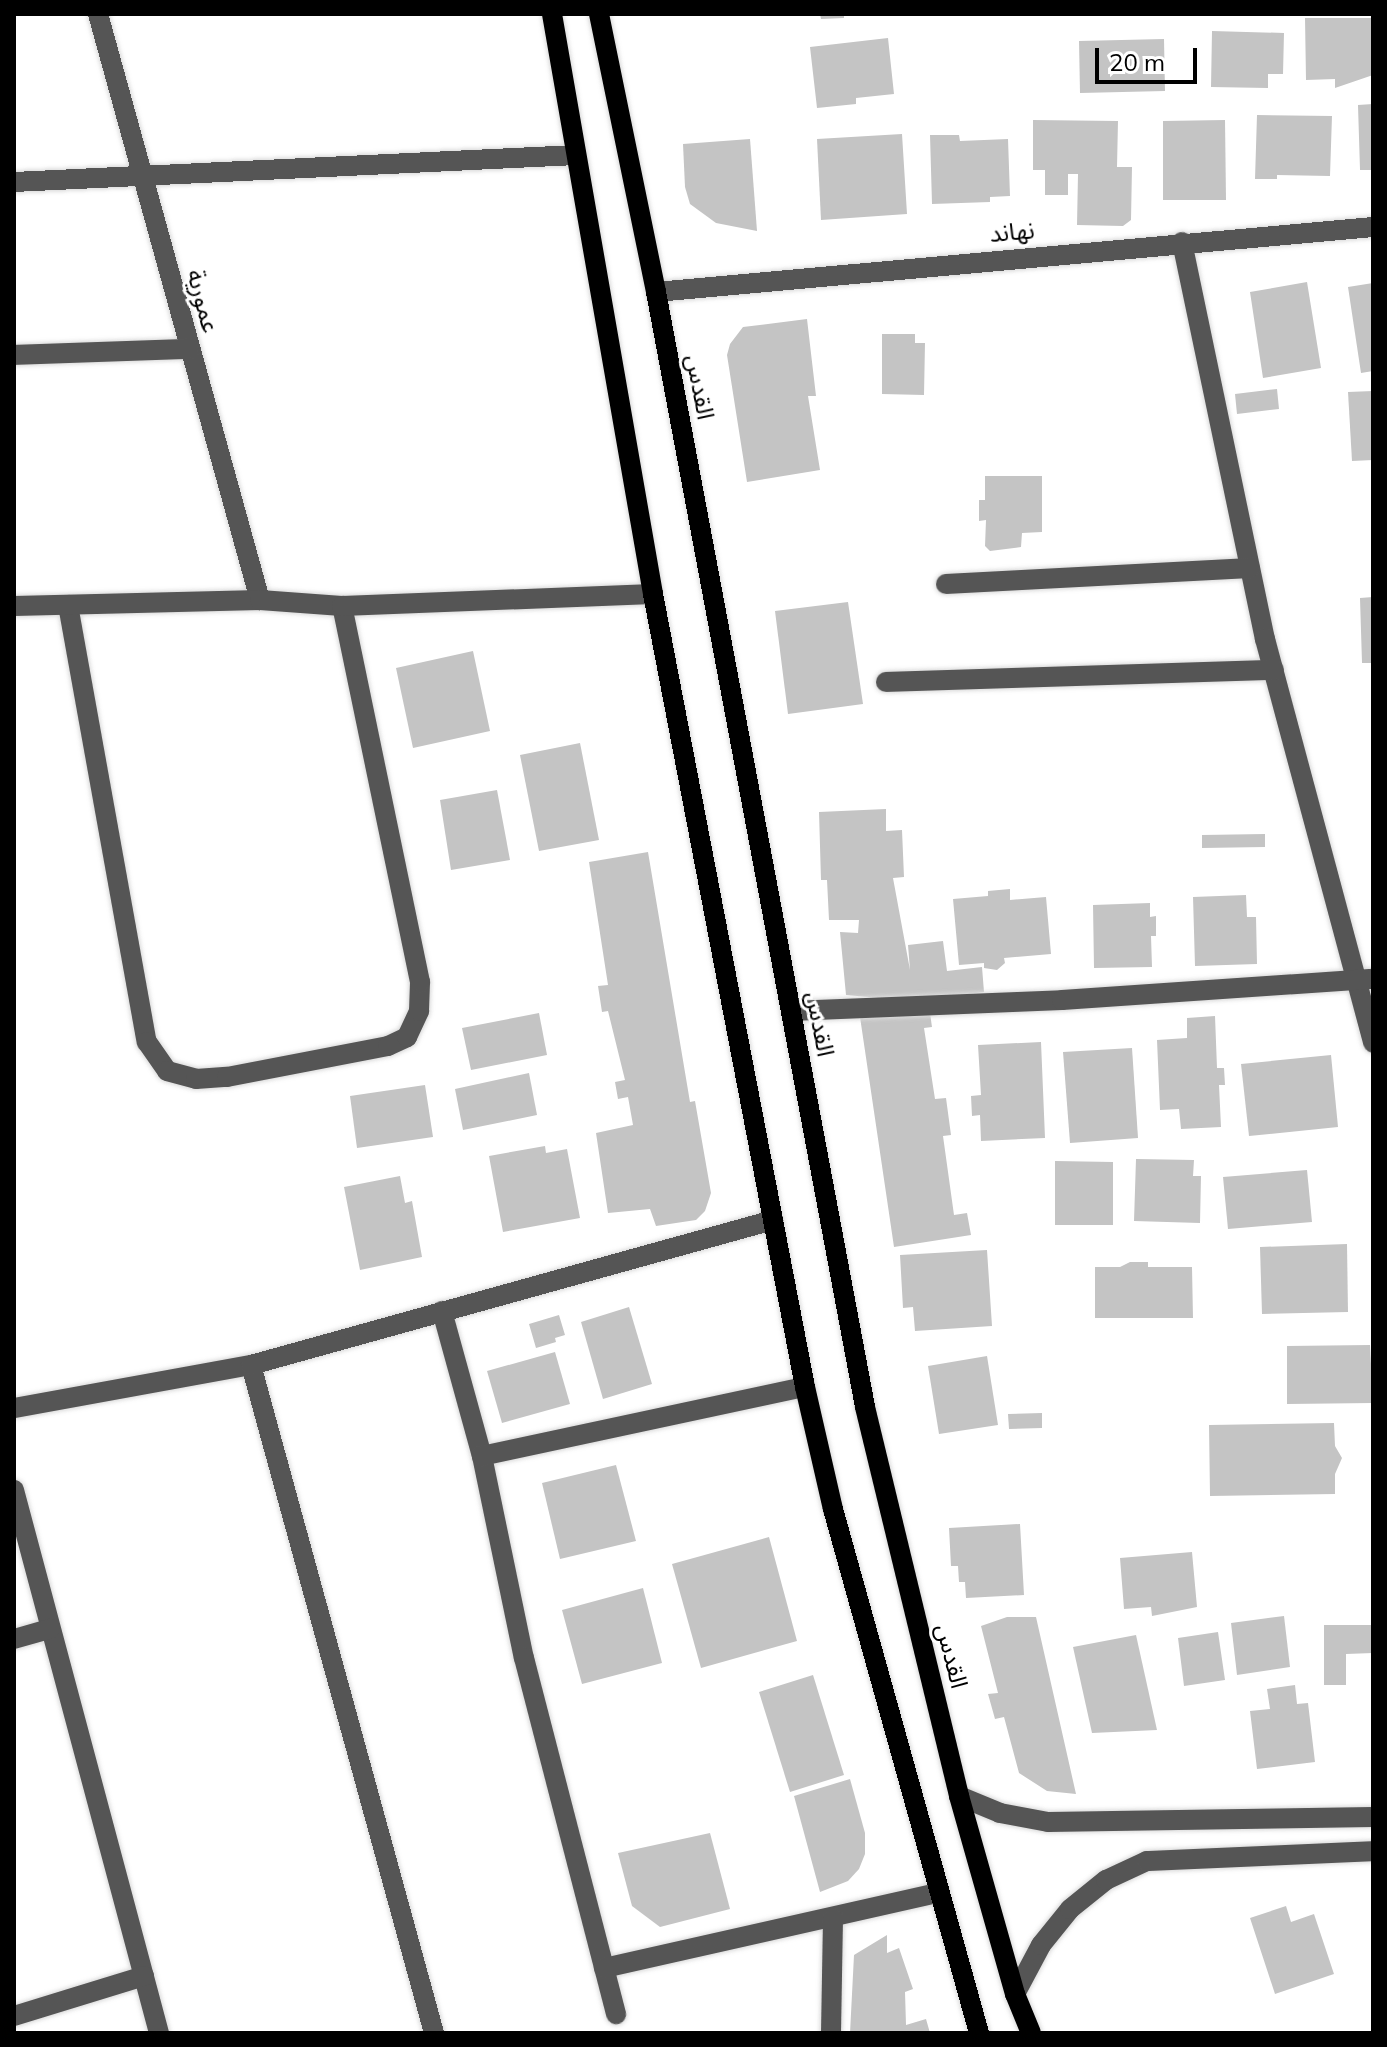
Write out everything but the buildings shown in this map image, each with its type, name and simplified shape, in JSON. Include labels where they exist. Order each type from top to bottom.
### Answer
[{"type":"main road","points":[[552,14],[653,594],[805,1387],[833,1509],[979,2033]]},
{"type":"main road","name":"القدس","points":[[599,14],[656,292],[865,1407],[959,1796],[1015,1994],[1031,2033]]},
{"type":"street","name":"عمورية","points":[[98,14],[260,600]]},
{"type":"street","points":[[14,182],[576,155]]},
{"type":"street","name":"نهاند","points":[[656,292],[1373,227]]},
{"type":"street","points":[[1182,242],[1274,670],[1366,980],[1373,1043]]},
{"type":"street","points":[[14,355],[189,349]]},
{"type":"street","points":[[946,584],[1250,568]]},
{"type":"street","points":[[14,606],[260,600],[342,606],[653,594]]},
{"type":"street","points":[[68,605],[147,1042],[167,1071],[196,1079],[227,1077],[388,1046],[407,1037],[419,1011],[420,982],[342,606]]},
{"type":"street","points":[[886,682],[1274,670]]},
{"type":"street","points":[[791,1011],[1062,1000],[1366,980]]},
{"type":"street","points":[[14,1408],[251,1365],[773,1220]]},
{"type":"street","points":[[442,1311],[482,1456],[524,1658],[616,2014]]},
{"type":"street","points":[[251,1365],[434,2033]]},
{"type":"street","points":[[482,1456],[805,1387]]},
{"type":"street","points":[[14,1490],[159,2033]]},
{"type":"street","points":[[14,1639],[50,1629]]},
{"type":"street","points":[[959,1796],[1000,1813],[1048,1822],[1373,1817]]},
{"type":"street","points":[[1015,1994],[1041,1945],[1070,1909],[1106,1880],[1147,1861],[1373,1851]]},
{"type":"street","points":[[604,1968],[940,1892]]},
{"type":"street","points":[[831,2033],[833,1918]]},
{"type":"street","points":[[14,2016],[144,1976]]}]
